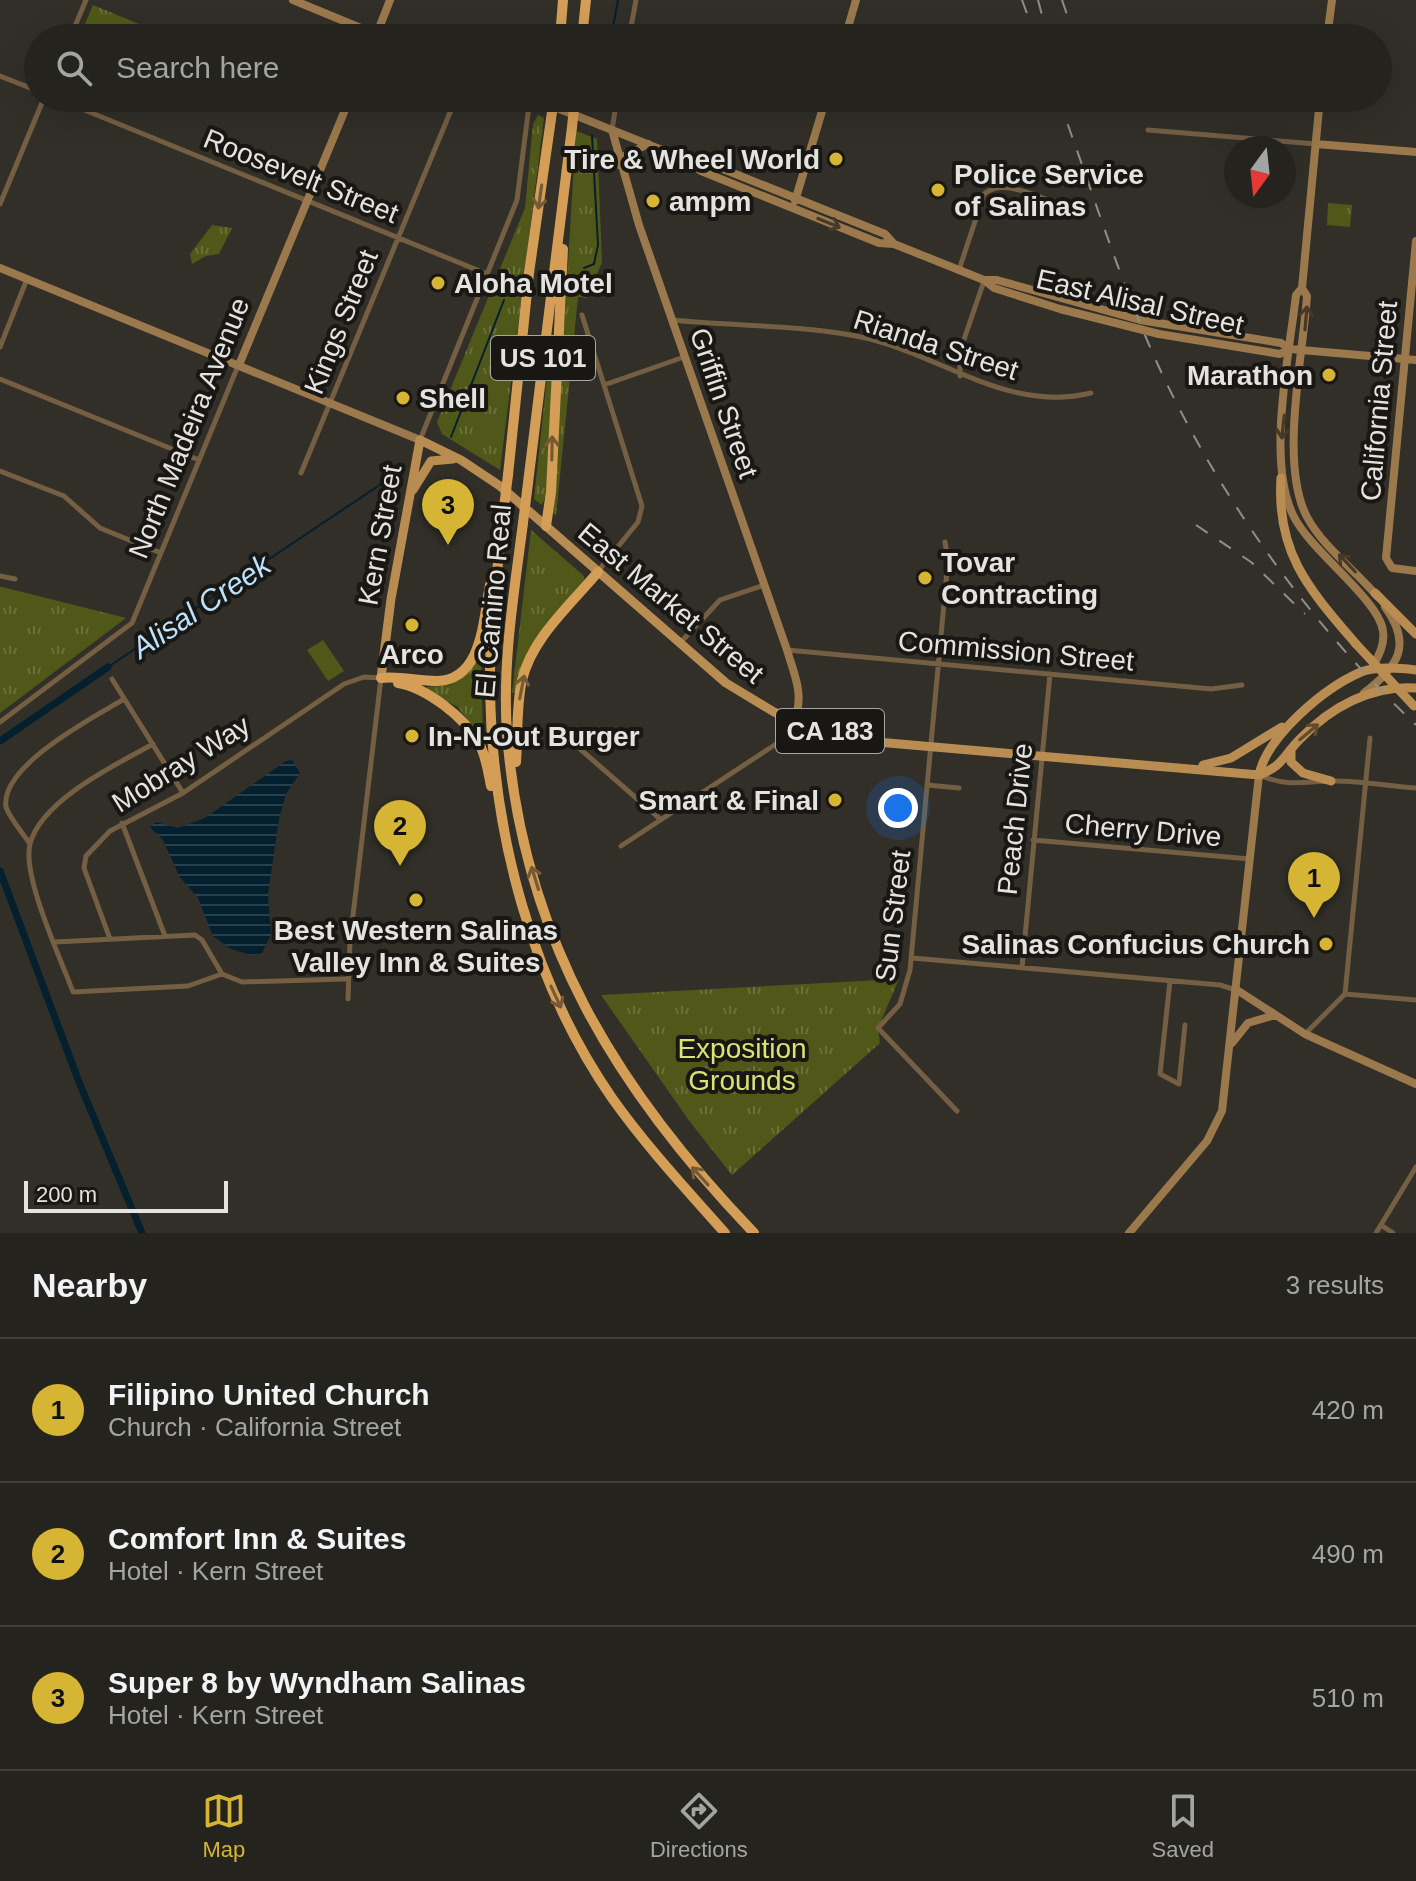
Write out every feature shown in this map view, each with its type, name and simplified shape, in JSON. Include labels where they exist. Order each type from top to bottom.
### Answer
[{"type":"highway","points":[[561,24],[563,0]]},
{"type":"highway","points":[[583,24],[586,0]]},
{"type":"highway","name":"El Camino Real","points":[[552,112],[529,273],[490,641],[493,755],[503,821],[534,944],[562,1010],[594,1070],[661,1163],[725,1233]]},
{"type":"highway","name":"El Camino Real","points":[[574,112],[507,640],[507,735],[523,838],[548,922],[588,1017],[646,1110],[695,1172],[754,1233]]},
{"type":"highway","points":[[546,526],[551,492],[563,246],[559,224]]},
{"type":"highway","points":[[381,678],[447,680],[471,664],[501,537]]},
{"type":"highway","points":[[515,784],[519,695],[525,670],[541,639],[598,572]]},
{"type":"highway","points":[[381,678],[426,692],[471,732],[482,750],[493,800],[503,821]]},
{"type":"main road","points":[[293,0],[349,24]]},
{"type":"main road","points":[[383,24],[390,0]]},
{"type":"main road","points":[[849,24],[856,0]]},
{"type":"main road","points":[[1329,24],[1332,0]]},
{"type":"main road","name":"North Madeira Avenue","points":[[239,365],[344,112]]},
{"type":"main road","name":"East Alisal Street","points":[[566,112],[688,161],[701,171],[793,209],[879,243],[894,244],[1020,297],[1159,334],[1262,352],[1280,354],[1290,349],[1416,360]]},
{"type":"main road","points":[[793,209],[822,112]]},
{"type":"main road","points":[[1319,112],[1302,288],[1296,295],[1290,349],[1279,505],[1285,540],[1310,589],[1356,644],[1415,706]]},
{"type":"main road","name":"Griffin Street","points":[[612,130],[620,167],[787,650],[799,692],[800,706],[794,720]]},
{"type":"main road","points":[[620,167],[626,155],[648,144]]},
{"type":"main road","points":[[1316,144],[1416,152]]},
{"type":"main road","name":"East Alisal Street","points":[[688,161],[703,161],[796,198],[885,234],[894,244]]},
{"type":"main road","name":"California Street","points":[[1416,241],[1386,558],[1389,565],[1416,571]]},
{"type":"main road","name":"East Market Street","points":[[0,268],[330,402],[461,460],[500,486],[726,683],[794,720],[860,739],[1042,758],[1259,775]]},
{"type":"main road","points":[[1302,288],[1307,296],[1294,443],[1297,488],[1308,519],[1416,634]]},
{"type":"main road","name":"Kern Street","points":[[381,678],[420,440]]},
{"type":"main road","points":[[409,497],[431,461],[443,458],[461,460]]},
{"type":"main road","points":[[1281,478],[1287,502],[1308,541],[1378,615],[1383,639],[1371,670]]},
{"type":"main road","points":[[1259,775],[1277,768],[1291,749],[1320,722],[1364,693],[1392,669],[1398,653],[1398,628],[1375,593]]},
{"type":"main road","points":[[1182,768],[1231,758],[1292,722],[1363,671],[1416,670]]},
{"type":"main road","points":[[1364,693],[1416,688]]},
{"type":"main road","points":[[1129,1233],[1212,1133],[1225,1099],[1259,775],[1268,748],[1292,722]]},
{"type":"main road","points":[[1291,749],[1291,762],[1297,769],[1331,781]]},
{"type":"main road","points":[[1237,990],[1305,1034],[1416,1084]]},
{"type":"main road","points":[[1231,1044],[1248,1023],[1258,1017],[1276,1015]]},
{"type":"street","points":[[76,24],[86,0]]},
{"type":"street","points":[[632,24],[636,0]]},
{"type":"street","points":[[0,76],[24,85]]},
{"type":"street","points":[[0,204],[2,192],[38,112]]},
{"type":"street","name":"Roosevelt Street","points":[[90,112],[487,274]]},
{"type":"street","name":"Kings Street","points":[[301,473],[450,112]]},
{"type":"street","name":"Kern Street","points":[[420,440],[517,200],[529,112]]},
{"type":"street","name":"Griffin Street","points":[[612,130],[615,112]]},
{"type":"street","points":[[1148,130],[1316,144]]},
{"type":"street","points":[[959,270],[984,194],[993,186],[1005,186],[1065,205]]},
{"type":"street","points":[[0,347],[27,279]]},
{"type":"street","points":[[960,376],[960,351],[984,280]]},
{"type":"street","points":[[582,315],[642,506],[638,522],[598,572]]},
{"type":"street","name":"Rianda Street","points":[[672,320],[855,336],[1009,393],[1069,398],[1091,393]]},
{"type":"street","points":[[604,385],[685,356]]},
{"type":"street","name":"North Madeira Avenue","points":[[0,722],[127,629],[239,365]]},
{"type":"street","points":[[0,379],[199,460]]},
{"type":"street","points":[[0,471],[64,496],[100,528],[161,553]]},
{"type":"street","name":"Sun Street","points":[[945,542],[948,560],[911,958],[900,1004],[878,1028],[957,1111]]},
{"type":"street","points":[[0,576],[15,579]]},
{"type":"street","points":[[680,643],[720,600],[764,585]]},
{"type":"street","name":"Commission Street","points":[[787,650],[1211,689],[1242,685]]},
{"type":"street","name":"Peach Drive","points":[[1022,968],[1050,674]]},
{"type":"street","name":"Mobray Way","points":[[110,939],[85,875],[84,862],[100,839],[122,823],[183,793],[344,684],[364,677],[381,678]]},
{"type":"street","name":"Kern Street","points":[[348,999],[346,979],[381,678]]},
{"type":"street","points":[[112,679],[183,793]]},
{"type":"street","points":[[124,699],[32,755],[14,772],[6,789],[5,805],[30,844],[34,884],[73,992],[188,986],[222,974]]},
{"type":"street","points":[[621,846],[659,818],[776,744],[794,720]]},
{"type":"street","points":[[1305,1034],[1345,994],[1370,738]]},
{"type":"street","points":[[30,844],[47,815],[66,797],[88,780],[153,744]]},
{"type":"street","points":[[579,748],[659,818]]},
{"type":"street","name":"East Market Street","points":[[1259,775],[1275,782],[1312,785],[1331,781],[1416,788]]},
{"type":"street","points":[[927,785],[959,788]]},
{"type":"street","points":[[122,823],[165,936]]},
{"type":"street","name":"Cherry Drive","points":[[1033,840],[1251,859]]},
{"type":"street","points":[[55,942],[199,937],[222,974],[242,982],[346,979]]},
{"type":"street","points":[[911,958],[1220,985],[1237,990]]},
{"type":"street","points":[[1170,981],[1160,1074],[1179,1084],[1185,1025]]},
{"type":"street","points":[[1345,994],[1416,1000]]},
{"type":"street","points":[[1376,1233],[1416,1167]]},
{"type":"street","points":[[1381,1225],[1393,1233]]},
{"type":"green space","points":[[93,5],[139,24],[85,24]]},
{"type":"green space","points":[[538,115],[544,118],[500,470],[442,434],[437,422],[525,208],[533,124]]},
{"type":"green space","points":[[576,131],[597,139],[602,262],[587,298],[578,297],[556,516],[553,513]]},
{"type":"green space","points":[[1328,203],[1352,205],[1350,227],[1327,225]]},
{"type":"green space","points":[[212,225],[232,228],[219,254],[206,256],[192,264],[190,254]]},
{"type":"green space","points":[[549,358],[553,358],[547,493],[542,505],[534,499]]},
{"type":"green space","points":[[531,530],[584,576],[584,580],[545,625],[517,693],[512,693]]},
{"type":"green space","points":[[2,587],[126,618],[0,713]]},
{"type":"green space","points":[[323,640],[344,671],[328,681],[307,650]]},
{"type":"green space","points":[[481,655],[483,737],[480,739],[458,707],[437,697],[426,687],[450,685],[459,680]]},
{"type":"green space","name":"Exposition Grounds","points":[[899,979],[878,1028],[880,1043],[732,1175],[690,1122],[601,995]]},
{"type":"water","points":[[292,760],[300,773],[286,794],[279,819],[268,894],[271,935],[262,953],[251,955],[231,949],[213,936],[198,898],[179,876],[163,840],[150,827],[156,822],[178,828],[205,818],[286,761]]},
{"type":"waterway","name":"Alisal Creek","points":[[614,24],[618,0]]},
{"type":"waterway","name":"Alisal Creek","points":[[584,268],[594,264],[598,245],[592,135]]},
{"type":"waterway","name":"Alisal Creek","points":[[451,437],[504,300]]},
{"type":"waterway","name":"Alisal Creek","points":[[107,665],[402,470]]},
{"type":"waterway","name":"Alisal Creek","points":[[0,741],[108,667]]},
{"type":"waterway","name":"Alisal Creek","points":[[0,871],[79,1082],[142,1233]]},
{"type":"railway","points":[[1022,0],[1031,24]]},
{"type":"railway","points":[[1038,0],[1044,24]]},
{"type":"railway","points":[[1062,0],[1070,24]]},
{"type":"railway","points":[[1063,112],[1144,334],[1203,453],[1256,536],[1315,616],[1416,725]]},
{"type":"railway","points":[[1196,525],[1251,562],[1305,614]]},
{"type":"place","name":"Tire & Wheel World","points":[[836,159]]},
{"type":"place","name":"Police Service of Salinas","points":[[938,190]]},
{"type":"place","name":"ampm","points":[[653,201]]},
{"type":"place","name":"Aloha Motel","points":[[438,283]]},
{"type":"place","name":"Marathon","points":[[1329,375]]},
{"type":"place","name":"Shell","points":[[403,398]]},
{"type":"place","name":"Super 8 by Wyndham Salinas","points":[[448,545]]},
{"type":"place","name":"Tovar Contracting","points":[[925,578]]},
{"type":"place","name":"Arco","points":[[412,625]]},
{"type":"place","name":"In-N-Out Burger","points":[[412,736]]},
{"type":"place","name":"Smart & Final","points":[[835,800]]},
{"type":"place","name":"Comfort Inn & Suites","points":[[400,866]]},
{"type":"place","name":"Best Western Salinas Valley Inn & Suites","points":[[416,900]]},
{"type":"place","name":"Filipino United Church","points":[[1314,918]]},
{"type":"place","name":"Salinas Confucius Church","points":[[1326,944]]}]
